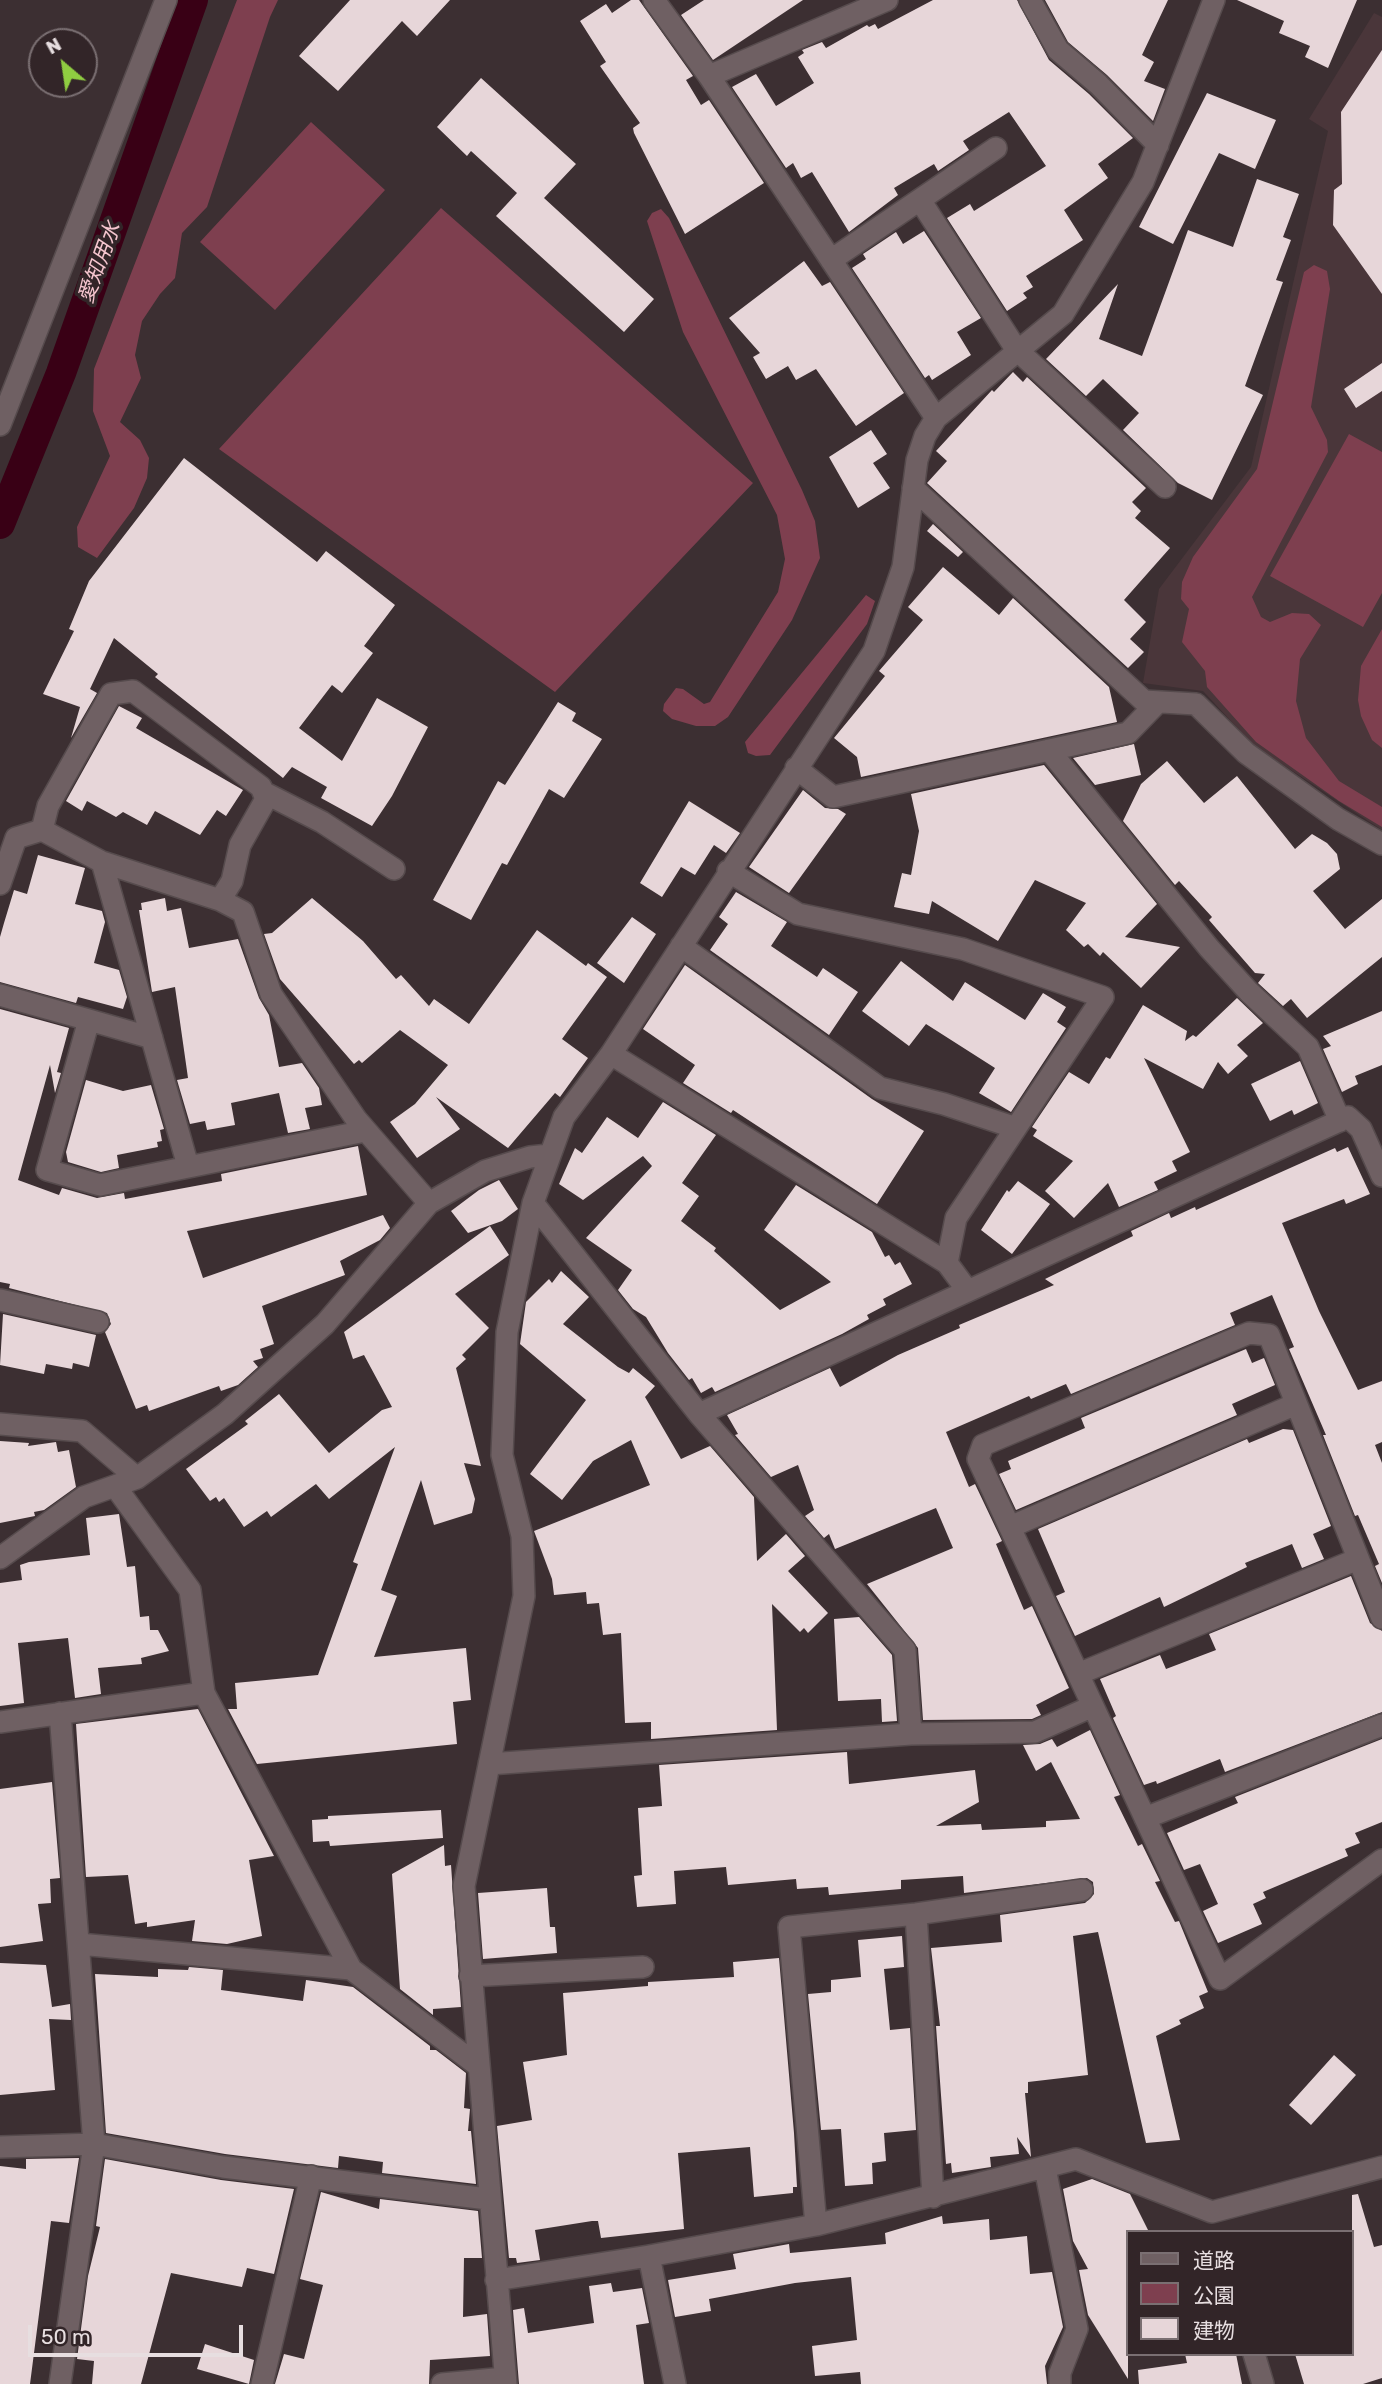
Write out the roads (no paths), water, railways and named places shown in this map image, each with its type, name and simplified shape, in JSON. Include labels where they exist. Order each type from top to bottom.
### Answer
[{"type":"street","points":[[0,425],[166,0]]},
{"type":"street","points":[[653,0],[709,76],[936,418]]},
{"type":"street","points":[[709,76],[887,0]]},
{"type":"street","points":[[1030,0],[1058,50],[1098,84],[1157,145]]},
{"type":"street","points":[[442,2384],[505,2381],[464,1886],[524,1596],[522,1536],[502,1455],[507,1332],[533,1203],[564,1117],[611,1054],[874,651],[903,567],[917,460],[936,418],[1016,349],[1063,314],[1143,181],[1214,0]]},
{"type":"street","points":[[831,260],[996,148]]},
{"type":"street","points":[[920,200],[1016,349],[1165,487]]},
{"type":"street","points":[[913,488],[1144,701],[1196,704],[1246,753],[1338,819],[1382,844]]},
{"type":"street","points":[[43,830],[48,806],[111,694],[133,691],[261,787],[266,799],[240,845],[232,881],[220,900]]},
{"type":"street","points":[[796,768],[833,797],[1128,733],[1158,702]]},
{"type":"street","points":[[1049,750],[1209,948],[1249,992],[1308,1047],[1340,1121]]},
{"type":"street","points":[[263,792],[323,822],[394,869]]},
{"type":"street","points":[[0,884],[16,838],[43,830],[102,862],[220,900],[243,912],[271,994],[365,1130],[429,1203]]},
{"type":"street","points":[[102,862],[188,1166]]},
{"type":"street","points":[[728,871],[798,914],[963,948],[1103,997],[956,1218],[947,1264]]},
{"type":"street","points":[[681,946],[880,1088],[944,1104],[1016,1128]]},
{"type":"street","points":[[0,995],[152,1038]]},
{"type":"street","points":[[89,1020],[47,1170],[100,1185],[365,1130]]},
{"type":"street","points":[[611,1054],[947,1264],[967,1290]]},
{"type":"street","points":[[699,1414],[1348,1117],[1360,1129],[1382,1176]]},
{"type":"street","points":[[0,1558],[84,1497],[137,1478],[225,1414],[325,1324],[429,1203],[485,1171],[530,1157],[549,1156]]},
{"type":"street","points":[[533,1203],[699,1414],[905,1650],[911,1734]]},
{"type":"street","points":[[0,1300],[98,1322]]},
{"type":"street","points":[[1382,1618],[1269,1335],[1249,1333],[983,1445],[978,1459],[1220,1979],[1382,1860]]},
{"type":"street","points":[[1010,1527],[1296,1404]]},
{"type":"street","points":[[0,1424],[82,1431],[137,1478]]},
{"type":"street","points":[[115,1486],[190,1590],[204,1693],[351,1969],[477,2065]]},
{"type":"street","points":[[1078,1674],[1358,1559]]},
{"type":"street","points":[[0,1722],[204,1693]]},
{"type":"street","points":[[489,1765],[911,1734],[1035,1732],[1093,1706]]},
{"type":"street","points":[[60,2384],[94,2144],[61,1713]]},
{"type":"street","points":[[1145,1818],[1382,1725]]},
{"type":"street","points":[[816,2225],[789,1927],[916,1914],[1082,1890]]},
{"type":"street","points":[[916,1914],[933,2197]]},
{"type":"street","points":[[79,1944],[351,1969]]},
{"type":"street","points":[[470,1976],[643,1966]]},
{"type":"street","points":[[0,2147],[94,2144],[223,2167],[488,2199]]},
{"type":"street","points":[[496,2280],[649,2256],[816,2225],[1076,2159],[1215,2222],[1382,2167]]},
{"type":"street","points":[[1045,2168],[1077,2329],[1060,2373],[1060,2384]]},
{"type":"street","points":[[262,2384],[311,2176]]},
{"type":"street","points":[[649,2256],[675,2384]]},
{"type":"street","points":[[1255,2356],[1263,2384]]},
{"type":"waterway","name":"愛知用水","points":[[0,524],[61,373],[193,0]]}]
